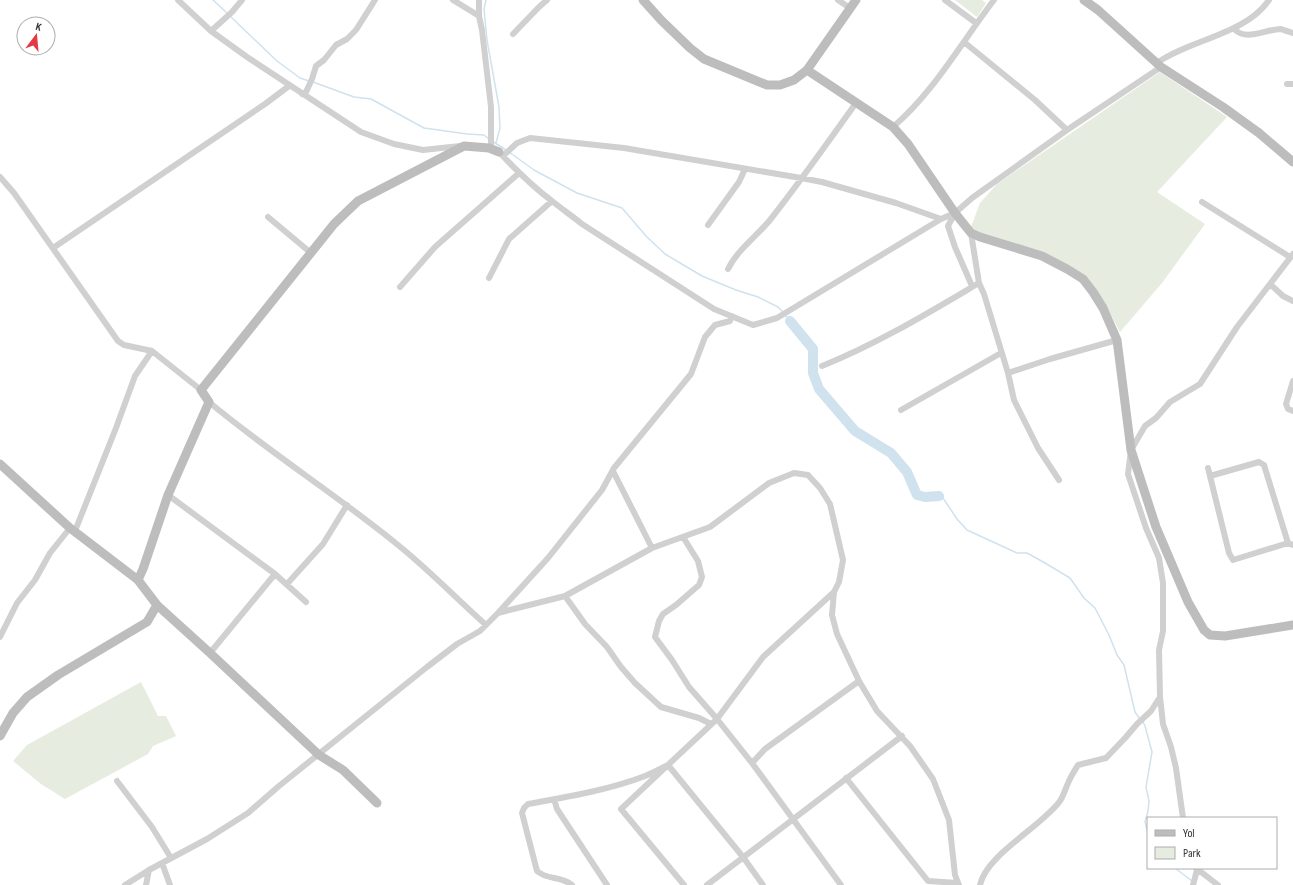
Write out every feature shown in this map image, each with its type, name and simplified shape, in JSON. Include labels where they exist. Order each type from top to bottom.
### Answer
[{"type":"street","points":[[178,0],[211,31],[289,86],[361,132],[394,144],[423,150],[464,146],[498,151],[530,138],[610,146],[822,182],[896,203],[941,219]]},
{"type":"street","points":[[211,31],[225,19],[242,0]]},
{"type":"street","points":[[302,94],[306,92],[316,66],[324,60],[336,45],[347,39],[356,30],[375,0]]},
{"type":"street","points":[[453,0],[479,16]]},
{"type":"street","points":[[479,0],[479,16],[491,107],[491,134],[498,151],[519,173],[582,224],[714,308],[753,325],[777,318],[790,311],[941,219],[955,213],[972,198],[1159,65],[1168,55],[1234,29],[1248,21],[1270,0]]},
{"type":"street","points":[[513,34],[547,0]]},
{"type":"street","points":[[643,0],[684,43],[704,59],[766,85],[780,85],[794,80],[807,70],[856,0]]},
{"type":"street","points":[[838,0],[850,8]]},
{"type":"street","points":[[945,0],[976,23]]},
{"type":"street","points":[[893,127],[910,113],[994,0]]},
{"type":"street","points":[[1084,0],[1098,10],[1159,65],[1223,107],[1259,133],[1293,162]]},
{"type":"street","points":[[1234,29],[1243,34],[1255,34],[1281,30],[1293,33]]},
{"type":"street","points":[[964,42],[1035,100],[1067,130]]},
{"type":"street","points":[[807,70],[893,127],[908,144],[955,213],[971,233],[1042,256],[1082,279],[1093,292],[1103,308],[1118,340],[1131,450],[1156,527],[1188,602],[1204,630],[1210,635],[1225,636],[1293,626]]},
{"type":"street","points":[[53,248],[265,104],[289,86]]},
{"type":"street","points":[[728,269],[733,259],[746,244],[760,232],[856,103]]},
{"type":"street","points":[[201,390],[334,224],[358,201],[464,146]]},
{"type":"street","points":[[708,225],[739,182],[745,169]]},
{"type":"street","points":[[400,286],[435,247],[519,173]]},
{"type":"street","points":[[0,177],[14,193],[118,340],[124,345],[152,351],[201,390],[209,402],[228,418],[399,546],[486,625]]},
{"type":"street","points":[[489,278],[509,239],[552,201]]},
{"type":"street","points":[[1183,817],[1176,768],[1163,724],[1160,697],[1159,650],[1163,632],[1163,583],[1159,558],[1146,528],[1128,474],[1131,450],[1145,426],[1156,418],[1170,402],[1200,384],[1237,327],[1292,256],[1202,202]]},
{"type":"street","points":[[955,213],[948,226],[955,247],[972,286]]},
{"type":"street","points":[[268,217],[311,253]]},
{"type":"street","points":[[971,233],[978,283],[984,294],[1008,373],[1014,400],[1038,448],[1059,480]]},
{"type":"street","points":[[822,366],[846,357],[898,330],[978,283]]},
{"type":"street","points":[[1270,284],[1284,296],[1293,301]]},
{"type":"street","points":[[125,885],[149,870],[207,840],[248,813],[279,786],[427,667],[457,644],[480,631],[548,558],[602,490],[613,471],[691,374],[705,338],[716,326],[730,321],[732,316]]},
{"type":"street","points":[[1008,373],[1050,359],[1118,340]]},
{"type":"street","points":[[0,637],[17,603],[35,580],[50,553],[73,529],[116,428],[135,376],[152,351]]},
{"type":"street","points":[[901,410],[1001,352]]},
{"type":"street","points":[[1293,381],[1286,404],[1288,409],[1293,411]]},
{"type":"street","points":[[138,580],[168,495],[209,402]]},
{"type":"street","points":[[1208,468],[1229,553],[1233,560],[1291,544],[1264,465],[1259,462],[1210,476]]},
{"type":"street","points":[[0,464],[73,529],[138,580],[156,605],[210,653],[319,755],[343,770],[377,803]]},
{"type":"street","points":[[613,471],[652,548]]},
{"type":"street","points":[[498,613],[565,596],[652,548],[710,527],[769,483],[794,473],[808,475],[820,488],[830,504],[843,560],[839,582],[834,592],[763,657],[717,719],[621,809],[684,885]]},
{"type":"street","points":[[168,495],[275,574],[306,602]]},
{"type":"street","points":[[287,584],[323,544],[347,506]]},
{"type":"street","points":[[683,537],[698,561],[702,577],[699,585],[663,614],[659,621],[655,637],[689,687],[752,763],[841,885]]},
{"type":"street","points":[[210,653],[275,574]]},
{"type":"street","points":[[834,592],[832,615],[837,634],[859,681],[878,711],[902,736],[933,779],[949,820],[955,875],[959,884],[928,881],[846,778]]},
{"type":"street","points":[[565,596],[585,624],[607,647],[621,667],[635,683],[661,707],[699,718],[711,724]]},
{"type":"street","points":[[0,736],[13,713],[27,697],[58,675],[147,622],[156,605]]},
{"type":"street","points":[[752,763],[765,749],[859,681]]},
{"type":"street","points":[[980,885],[986,870],[996,859],[1043,819],[1060,800],[1078,765],[1106,758],[1150,711],[1160,697]]},
{"type":"street","points":[[707,885],[902,736]]},
{"type":"street","points":[[572,885],[570,883],[541,875],[537,871],[522,813],[524,808],[528,804],[618,784],[645,776],[668,765]]},
{"type":"street","points":[[668,765],[743,857],[763,885]]},
{"type":"street","points":[[117,781],[152,827],[171,858]]},
{"type":"street","points":[[554,799],[557,809],[607,885]]},
{"type":"street","points":[[162,863],[170,885]]},
{"type":"street","points":[[1192,885],[1196,869],[1218,885]]},
{"type":"street","points":[[146,885],[149,870]]},
{"type":"green space","points":[[955,0],[982,0],[986,3],[977,17]]},
{"type":"green space","points":[[1160,72],[1227,117],[1157,192],[1205,224],[1162,283],[1120,332],[1104,301],[1078,271],[974,233],[971,227],[980,203],[997,184]]},
{"type":"green space","points":[[141,682],[158,716],[166,716],[176,736],[153,746],[148,754],[65,799],[41,784],[13,761],[27,745]]},
{"type":"waterway","points":[[213,0],[228,14]]},
{"type":"waterway","points":[[486,0],[484,9],[487,40],[499,107],[500,128],[496,143]]},
{"type":"waterway","points":[[231,17],[277,61],[300,78],[309,81]]},
{"type":"waterway","points":[[313,82],[354,97],[371,99],[424,128],[484,135],[489,139]]},
{"type":"waterway","points":[[492,141],[506,150]]},
{"type":"waterway","points":[[509,152],[534,170],[577,193],[622,208],[646,236],[665,254],[702,276],[758,297],[778,307],[783,312]]},
{"type":"waterway","points":[[785,315],[790,321]]},
{"type":"waterway","points":[[790,321],[813,349],[813,373],[819,389],[855,431],[891,453],[907,472],[917,495],[925,497],[939,496]]},
{"type":"waterway","points":[[939,496],[943,498],[957,519],[967,530],[1017,553],[1027,553],[1070,578],[1084,598],[1095,608],[1109,635],[1117,655],[1124,665],[1135,712],[1140,719]]},
{"type":"waterway","points":[[1143,722],[1152,752],[1146,787],[1149,801],[1145,822],[1147,829]]},
{"type":"waterway","points":[[1176,869],[1192,881]]}]
